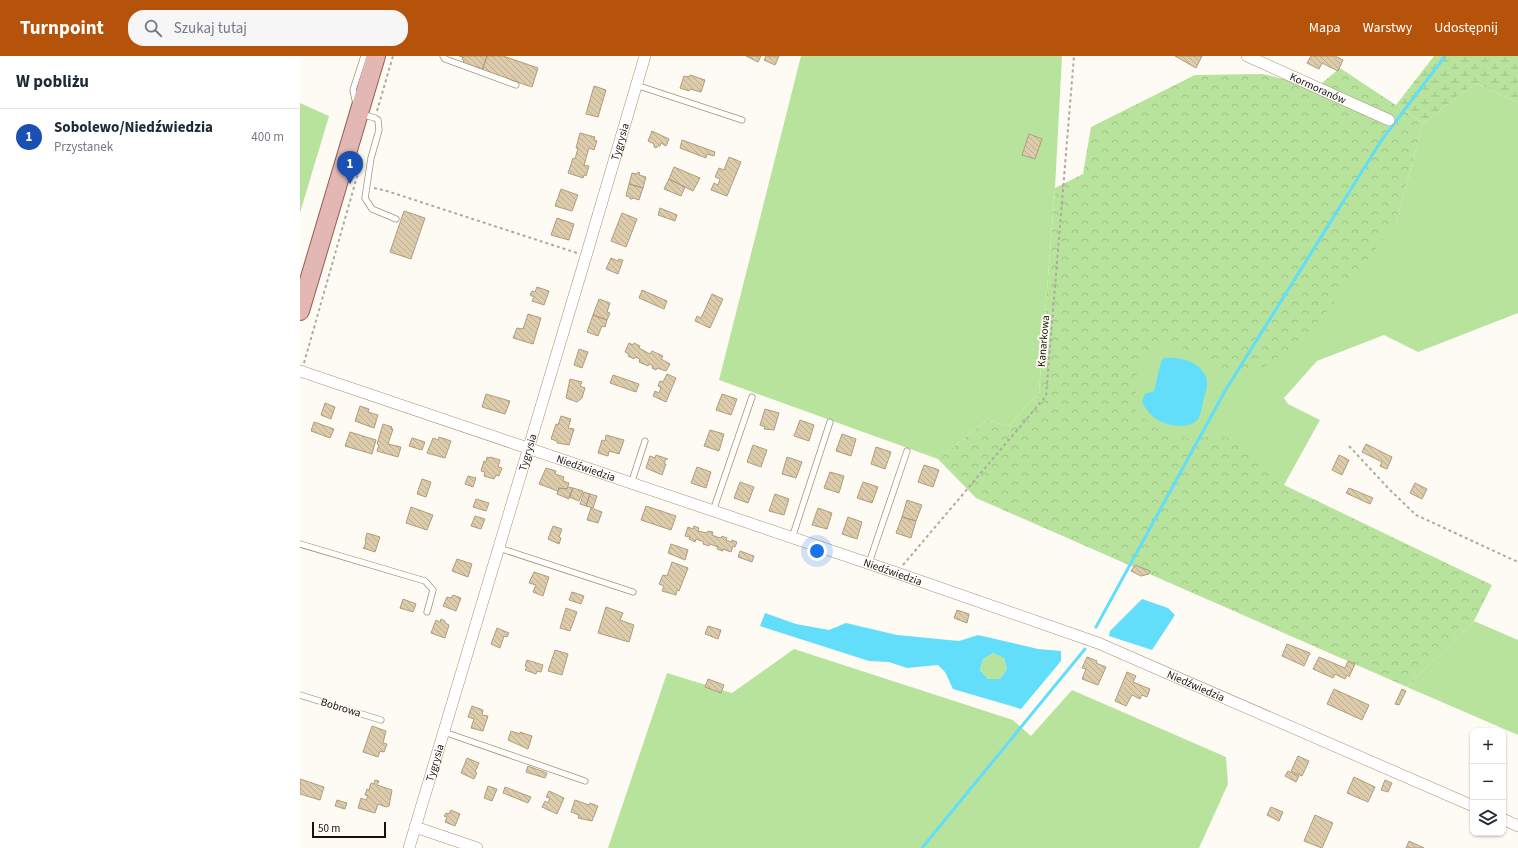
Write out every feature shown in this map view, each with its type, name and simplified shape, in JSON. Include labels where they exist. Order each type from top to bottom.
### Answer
[{"type":"main road","points":[[300,311],[303,292],[367,116],[376,56]]},
{"type":"street","name":"Tygrysia","points":[[409,848],[645,56]]},
{"type":"street","name":"Kormoranów","points":[[1247,56],[1389,120]]},
{"type":"street","name":"Niedźwiedzia","points":[[301,372],[713,512],[869,563],[1098,643],[1470,805]]},
{"type":"street","points":[[1506,820],[1518,826]]},
{"type":"street","points":[[416,827],[477,848]]},
{"type":"lane","points":[[364,56],[353,90],[367,116],[378,120],[379,130],[371,158],[365,198],[372,209],[396,219]]},
{"type":"lane","points":[[443,56],[445,59],[516,85]]},
{"type":"lane","points":[[636,85],[742,120]]},
{"type":"lane","points":[[713,512],[752,397]]},
{"type":"lane","points":[[792,538],[830,422]]},
{"type":"lane","points":[[630,484],[645,441]]},
{"type":"lane","points":[[869,563],[907,451]]},
{"type":"lane","points":[[300,544],[425,581],[433,590],[427,612]]},
{"type":"lane","points":[[499,548],[633,592]]},
{"type":"lane","name":"Bobrowa","points":[[300,695],[381,720]]},
{"type":"lane","points":[[444,732],[585,781]]},
{"type":"path","points":[[367,116],[393,56]]},
{"type":"path","name":"Kanarkowa","points":[[897,573],[1046,396],[1074,56]]},
{"type":"path","points":[[301,372],[364,154]]},
{"type":"path","points":[[367,187],[387,191],[586,256]]},
{"type":"path","points":[[1349,446],[1390,490],[1416,515],[1518,562]]},
{"type":"green space","points":[[801,56],[1062,56],[1055,188],[1039,392],[1009,426],[987,420],[938,459],[719,380]]},
{"type":"green space","points":[[1434,56],[1518,56],[1518,103],[1476,83],[1423,123],[1396,105]]},
{"type":"green space","points":[[1340,68],[1423,123],[1396,223],[1305,339],[1253,374],[1225,371],[1178,345],[1153,347],[1137,369],[1135,410],[1155,428],[1190,439],[1218,436],[1244,441],[1284,485],[1492,585],[1474,621],[1407,687],[976,498],[938,459],[987,420],[1009,426],[1039,392],[1055,188],[1083,174],[1091,127],[1195,75],[1263,74],[1317,87]]},
{"type":"green space","points":[[1476,83],[1518,103],[1518,313],[1418,352],[1384,335],[1317,361],[1284,398],[1288,404],[1320,420],[1284,485],[1114,431],[1116,342],[1396,223],[1423,123]]},
{"type":"green space","points":[[300,103],[329,116],[300,213]]},
{"type":"green space","points":[[1474,621],[1518,640],[1518,735],[1506,730],[1506,728],[1502,728],[1407,687]]},
{"type":"green space","points":[[794,649],[1013,720],[1031,736],[1072,690],[1226,757],[1228,784],[1199,848],[608,848],[667,673],[732,693]]},
{"type":"green space","points":[[993,653],[1004,658],[1007,669],[1000,679],[988,679],[980,670],[983,659]]},
{"type":"water","points":[[1164,358],[1176,358],[1188,361],[1199,367],[1206,377],[1207,383],[1200,415],[1198,419],[1190,425],[1179,426],[1162,422],[1155,418],[1147,410],[1142,402],[1145,394],[1154,391],[1161,362]]},
{"type":"water","points":[[1142,599],[1168,608],[1175,615],[1152,650],[1109,636],[1110,631]]},
{"type":"water","points":[[765,613],[796,624],[829,630],[846,623],[897,635],[959,641],[978,635],[1038,649],[1061,651],[1061,661],[1021,709],[953,689],[945,672],[938,665],[907,668],[889,662],[869,661],[760,626]],"holes":[[[993,653],[1004,658],[1007,669],[1000,679],[988,679],[980,670],[983,659]]]},
{"type":"building","points":[[459,56],[487,56],[483,69],[463,63],[463,57]]},
{"type":"building","points":[[487,56],[503,56],[538,68],[532,87],[482,70]]},
{"type":"building","points":[[746,56],[761,56],[758,62]]},
{"type":"building","points":[[766,56],[779,56],[775,65],[764,60]]},
{"type":"building","points":[[1175,56],[1202,56],[1196,68]]},
{"type":"building","points":[[1311,56],[1335,56],[1343,60],[1338,71],[1322,63],[1319,69],[1307,63]]},
{"type":"building","points":[[690,75],[705,80],[701,92],[690,89],[689,91],[680,88],[684,76],[689,77]]},
{"type":"building","points":[[594,86],[606,90],[598,117],[586,114]]},
{"type":"building","points":[[652,131],[669,139],[666,146],[661,143],[660,146],[656,148],[654,147],[654,144],[648,141]]},
{"type":"building","points":[[580,133],[595,137],[594,140],[597,141],[594,150],[589,148],[584,165],[589,166],[586,176],[584,175],[583,178],[568,173],[573,158],[575,159]]},
{"type":"building","points":[[1029,134],[1042,139],[1035,159],[1022,155]]},
{"type":"building","points":[[682,140],[715,152],[714,156],[707,154],[706,158],[680,148]]},
{"type":"building","points":[[729,157],[741,162],[727,196],[711,190],[714,183],[718,185],[720,179],[715,177],[719,168],[724,170]]},
{"type":"building","points":[[674,167],[700,178],[693,191],[669,179]]},
{"type":"building","points":[[638,172],[640,173],[639,175],[646,177],[643,188],[629,184],[632,173],[637,174]]},
{"type":"building","points":[[669,179],[685,187],[681,196],[664,189]]},
{"type":"building","points":[[629,184],[643,188],[639,200],[633,198],[630,199],[630,197],[626,196]]},
{"type":"building","points":[[561,189],[578,195],[572,211],[555,206]]},
{"type":"building","points":[[660,208],[677,215],[675,221],[658,215]]},
{"type":"building","points":[[404,211],[425,218],[411,259],[390,252]]},
{"type":"building","points":[[622,213],[637,219],[626,247],[611,241]]},
{"type":"building","points":[[557,218],[574,224],[569,240],[551,235]]},
{"type":"building","points":[[611,258],[618,261],[619,259],[623,260],[618,274],[606,269]]},
{"type":"building","points":[[537,287],[549,291],[544,305],[532,301],[534,297],[530,295],[532,291],[535,292]]},
{"type":"building","points":[[642,290],[667,301],[664,309],[639,298]]},
{"type":"building","points":[[712,294],[723,299],[710,328],[695,321],[697,316],[701,318]]},
{"type":"building","points":[[599,299],[610,303],[607,312],[610,313],[607,320],[593,315]]},
{"type":"building","points":[[528,314],[541,318],[533,344],[513,338],[517,328],[523,329]]},
{"type":"building","points":[[593,315],[607,320],[605,327],[602,326],[598,336],[587,332]]},
{"type":"building","points":[[629,343],[633,345],[634,343],[640,346],[639,348],[650,354],[652,351],[663,356],[661,359],[670,364],[666,371],[657,368],[656,370],[649,364],[648,366],[639,362],[640,359],[635,357],[634,359],[628,356],[629,354],[625,352]]},
{"type":"building","points":[[579,349],[588,352],[582,368],[574,365]]},
{"type":"building","points":[[667,374],[676,378],[666,402],[653,396],[655,391],[659,393],[661,388],[658,386],[660,381],[663,382]]},
{"type":"building","points":[[613,375],[639,384],[636,392],[610,383]]},
{"type":"building","points":[[570,379],[582,382],[580,386],[585,388],[582,398],[577,402],[566,398]]},
{"type":"building","points":[[486,394],[510,401],[505,414],[482,407]]},
{"type":"building","points":[[722,394],[737,399],[731,415],[716,410]]},
{"type":"building","points":[[325,403],[335,407],[331,419],[321,415]]},
{"type":"building","points":[[360,406],[369,409],[368,412],[378,415],[374,428],[355,421]]},
{"type":"building","points":[[765,409],[779,413],[774,430],[764,429],[765,427],[760,425]]},
{"type":"building","points":[[561,416],[571,419],[568,428],[574,429],[569,445],[557,443],[557,441],[551,439],[556,424],[558,425]]},
{"type":"building","points":[[800,420],[814,425],[809,441],[794,436]]},
{"type":"building","points":[[314,422],[334,429],[330,438],[311,431]]},
{"type":"building","points":[[383,424],[392,427],[391,429],[393,429],[388,444],[401,447],[398,457],[377,451],[379,445],[377,444]]},
{"type":"building","points":[[710,430],[724,434],[719,451],[704,446]]},
{"type":"building","points":[[350,432],[376,440],[372,454],[345,446]]},
{"type":"building","points":[[842,434],[856,439],[851,456],[836,451]]},
{"type":"building","points":[[606,435],[624,440],[619,454],[609,451],[608,456],[598,453],[602,440],[605,441]]},
{"type":"building","points":[[439,437],[451,441],[445,458],[427,453],[433,438],[438,440]]},
{"type":"building","points":[[412,438],[425,442],[422,450],[409,446]]},
{"type":"building","points":[[1366,444],[1392,457],[1387,469],[1380,466],[1382,462],[1362,452]]},
{"type":"building","points":[[753,445],[767,450],[761,467],[747,462]]},
{"type":"building","points":[[876,447],[891,452],[885,469],[871,464]]},
{"type":"building","points":[[656,455],[668,459],[666,459],[664,464],[666,464],[662,475],[646,468],[650,456],[655,458]]},
{"type":"building","points":[[1339,455],[1349,460],[1342,475],[1332,470]]},
{"type":"building","points":[[487,457],[500,460],[498,467],[502,468],[499,476],[496,475],[494,479],[484,476],[485,472],[481,471]]},
{"type":"building","points":[[787,457],[802,462],[796,478],[782,474]]},
{"type":"building","points":[[924,465],[939,470],[933,487],[918,482]]},
{"type":"building","points":[[697,467],[711,472],[706,488],[691,483]]},
{"type":"building","points":[[546,468],[556,471],[555,474],[564,477],[563,481],[569,483],[567,489],[559,488],[558,491],[539,484]]},
{"type":"building","points":[[830,472],[844,476],[839,493],[824,488]]},
{"type":"building","points":[[468,476],[476,478],[473,487],[465,484]]},
{"type":"building","points":[[422,479],[431,482],[426,497],[417,494]]},
{"type":"building","points":[[740,482],[754,487],[748,503],[734,498]]},
{"type":"building","points":[[863,482],[878,487],[872,503],[857,498]]},
{"type":"building","points":[[1415,483],[1427,489],[1422,499],[1410,493]]},
{"type":"building","points":[[568,487],[573,488],[569,499],[557,494],[559,488],[567,489]]},
{"type":"building","points":[[573,488],[583,491],[579,501],[569,497]]},
{"type":"building","points":[[1349,488],[1373,498],[1370,504],[1346,493]]},
{"type":"building","points":[[584,492],[590,494],[586,506],[580,504]]},
{"type":"building","points":[[590,494],[597,496],[593,508],[586,506]]},
{"type":"building","points":[[775,494],[789,499],[784,515],[769,511]]},
{"type":"building","points":[[476,499],[489,503],[486,511],[473,507]]},
{"type":"building","points":[[907,500],[922,505],[916,521],[902,517]]},
{"type":"building","points":[[646,506],[676,516],[671,530],[641,520]]},
{"type":"building","points":[[411,507],[433,515],[427,530],[406,523]]},
{"type":"building","points":[[591,508],[602,512],[598,523],[587,520]]},
{"type":"building","points":[[818,508],[832,513],[827,529],[812,525]]},
{"type":"building","points":[[475,516],[485,519],[481,529],[471,526]]},
{"type":"building","points":[[848,517],[862,522],[857,539],[842,534]]},
{"type":"building","points":[[902,517],[916,521],[911,538],[896,533]]},
{"type":"building","points":[[553,526],[562,529],[559,537],[561,538],[559,544],[548,539]]},
{"type":"building","points":[[694,526],[699,528],[698,531],[707,533],[708,531],[713,532],[712,535],[721,538],[722,536],[731,542],[732,540],[737,542],[735,547],[733,546],[731,552],[723,549],[723,551],[710,544],[709,546],[703,544],[704,542],[696,539],[695,542],[689,539],[690,537],[685,536],[688,527],[693,529]]},
{"type":"building","points":[[367,533],[380,537],[375,552],[363,548],[366,542]]},
{"type":"building","points":[[671,544],[688,550],[685,560],[668,553]]},
{"type":"building","points":[[740,551],[754,556],[752,562],[738,557]]},
{"type":"building","points":[[457,559],[472,564],[468,577],[452,571]]},
{"type":"building","points":[[672,562],[688,568],[676,595],[662,591],[664,586],[659,584],[663,575],[667,576]]},
{"type":"building","points":[[1135,565],[1150,571],[1149,574],[1141,576],[1131,571]]},
{"type":"building","points":[[534,572],[549,577],[543,596],[533,592],[536,585],[529,583]]},
{"type":"building","points":[[572,592],[584,596],[581,604],[569,600]]},
{"type":"building","points":[[453,595],[461,598],[456,611],[443,606],[447,597],[451,598]]},
{"type":"building","points":[[403,599],[416,604],[413,612],[400,608]]},
{"type":"building","points":[[606,607],[623,613],[620,620],[634,625],[629,642],[598,633]]},
{"type":"building","points":[[566,608],[577,612],[570,631],[560,628]]},
{"type":"building","points":[[957,610],[969,614],[967,623],[954,618]]},
{"type":"building","points":[[441,619],[449,625],[445,638],[431,633],[436,620],[440,622]]},
{"type":"building","points":[[708,626],[721,630],[718,639],[705,634]]},
{"type":"building","points":[[497,628],[509,633],[507,637],[504,636],[500,648],[491,644]]},
{"type":"building","points":[[1287,644],[1310,653],[1304,666],[1282,656]]},
{"type":"building","points":[[555,650],[568,654],[562,675],[548,671]]},
{"type":"building","points":[[1087,657],[1106,667],[1098,685],[1082,679],[1086,669],[1082,668]]},
{"type":"building","points":[[1319,657],[1345,668],[1348,661],[1355,664],[1349,677],[1347,675],[1345,679],[1335,674],[1333,678],[1313,669]]},
{"type":"building","points":[[527,660],[543,665],[541,672],[537,671],[536,674],[525,670],[527,667],[525,666]]},
{"type":"building","points":[[1127,672],[1136,676],[1133,682],[1150,689],[1147,697],[1142,695],[1140,699],[1132,695],[1126,706],[1115,701]]},
{"type":"building","points":[[708,679],[724,685],[721,693],[705,687]]},
{"type":"building","points":[[1334,689],[1369,705],[1362,720],[1327,704]]},
{"type":"building","points":[[1402,689],[1406,691],[1399,705],[1395,704]]},
{"type":"building","points":[[472,706],[483,710],[482,715],[488,716],[483,731],[471,728],[474,719],[468,717]]},
{"type":"building","points":[[372,726],[386,731],[383,743],[387,744],[384,752],[380,751],[378,757],[363,752]]},
{"type":"building","points":[[511,731],[532,736],[528,749],[508,740]]},
{"type":"building","points":[[1298,756],[1309,761],[1302,776],[1291,771]]},
{"type":"building","points":[[467,758],[479,763],[474,779],[461,773]]},
{"type":"building","points":[[528,766],[547,773],[545,778],[526,772]]},
{"type":"building","points":[[1288,771],[1299,776],[1296,782],[1285,776]]},
{"type":"building","points":[[1354,777],[1375,787],[1368,802],[1347,793]]},
{"type":"building","points":[[300,779],[324,787],[320,800],[300,794]]},
{"type":"building","points":[[375,780],[379,781],[377,785],[392,790],[389,806],[386,807],[378,804],[375,813],[358,808],[361,798],[366,800],[368,796],[365,795],[367,789],[369,790],[371,783],[374,784]]},
{"type":"building","points":[[1385,780],[1392,783],[1388,792],[1381,790]]},
{"type":"building","points":[[488,786],[497,789],[492,801],[484,798]]},
{"type":"building","points":[[505,787],[531,797],[528,803],[503,793]]},
{"type":"building","points":[[549,791],[564,798],[557,814],[542,807],[545,801],[548,803],[550,798],[546,797]]},
{"type":"building","points":[[337,800],[347,803],[345,809],[335,806]]},
{"type":"building","points":[[575,800],[589,805],[590,803],[598,806],[592,821],[578,818],[579,815],[571,812]]},
{"type":"building","points":[[1271,807],[1283,812],[1279,821],[1267,815]]},
{"type":"building","points":[[451,810],[460,814],[455,826],[445,822],[447,817],[444,816],[446,813],[449,814]]},
{"type":"building","points":[[1315,815],[1333,823],[1322,848],[1304,841]]},
{"type":"building","points":[[1409,841],[1424,848],[1406,848]]},
{"type":"waterway","points":[[1096,627],[1225,391],[1381,141],[1445,56]]},
{"type":"waterway","points":[[922,848],[1085,649]]},
{"type":"place","name":"Sobolewo/Niedźwiedzia","points":[[350,184]]}]
